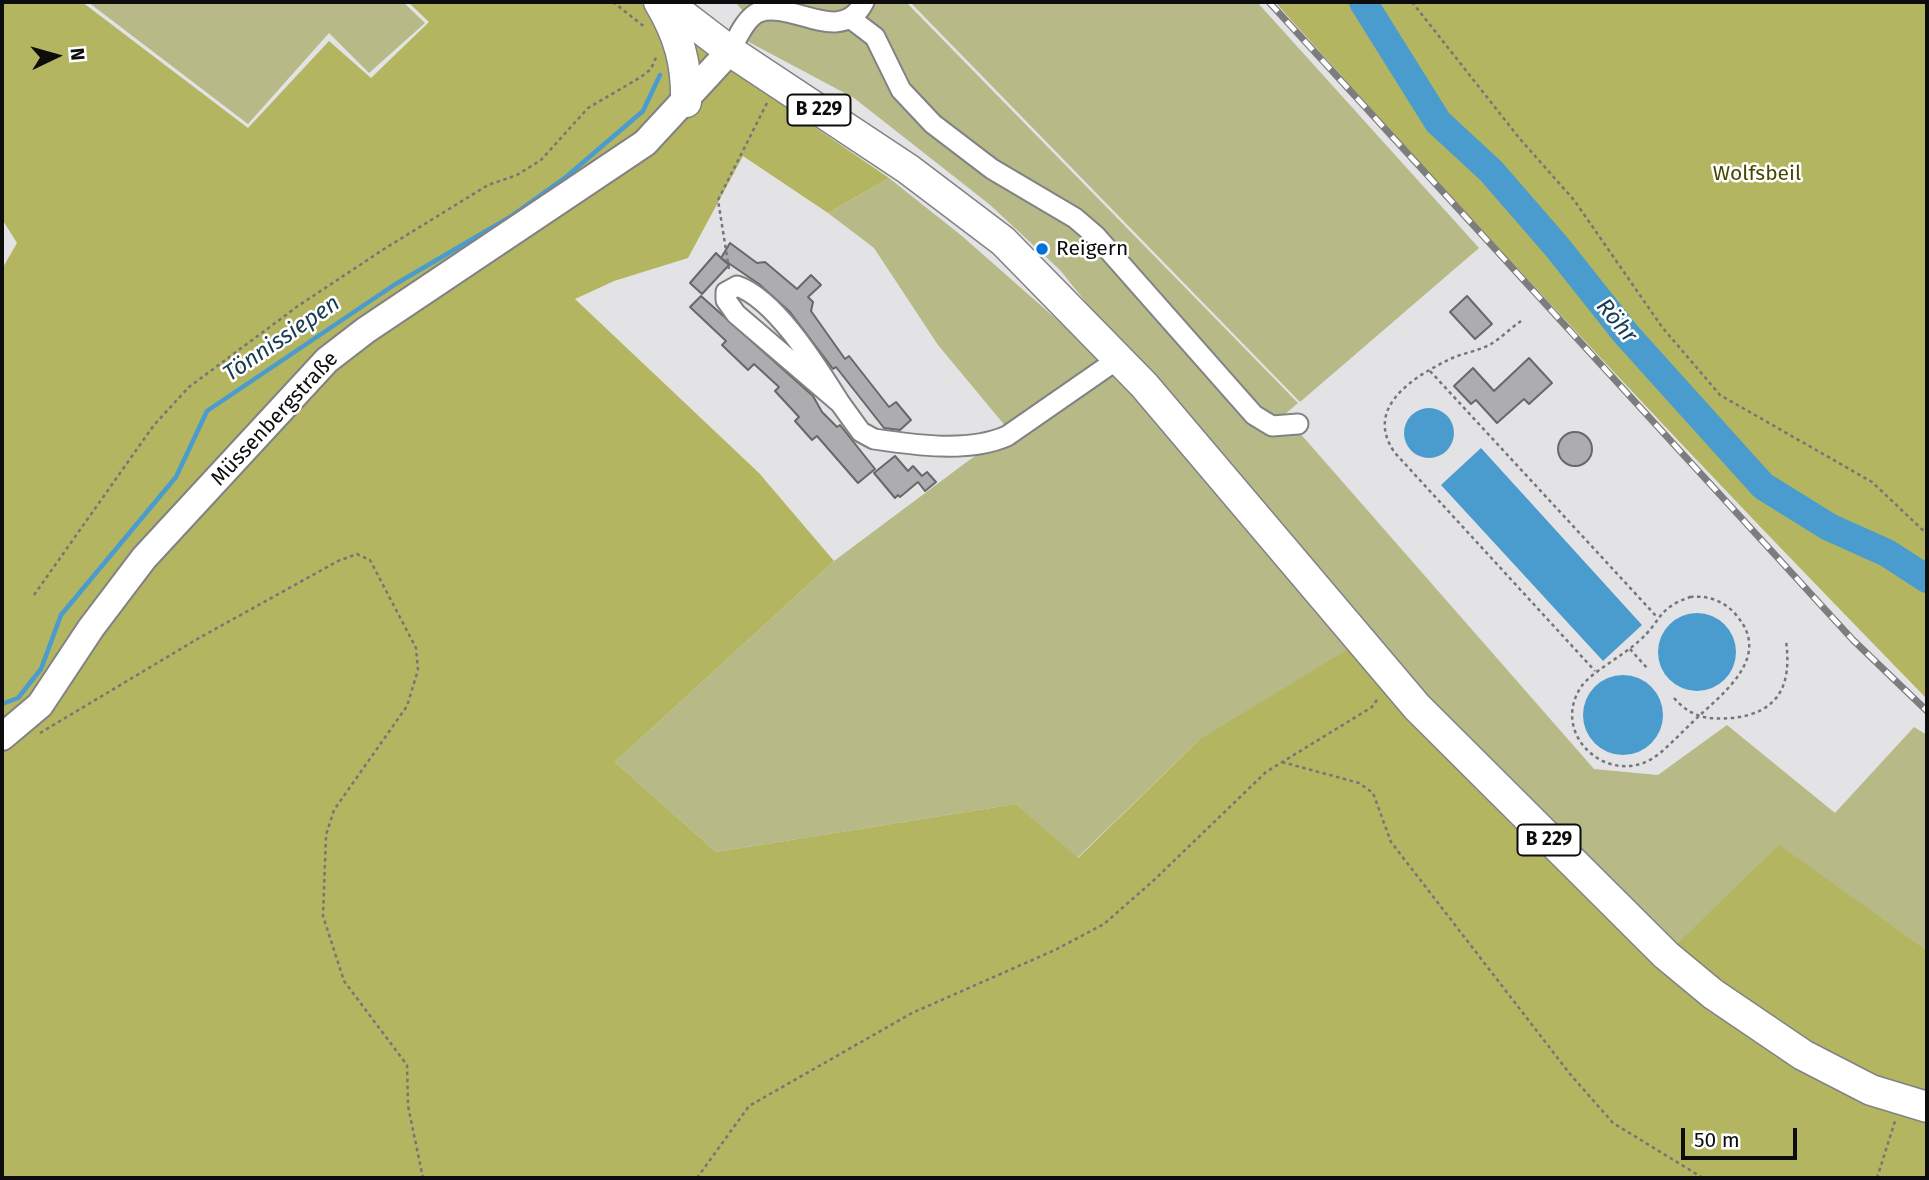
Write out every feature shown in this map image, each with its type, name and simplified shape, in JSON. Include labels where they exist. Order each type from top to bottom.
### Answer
[{"type":"main road","points":[[659,2],[674,27],[685,60],[686,102]]},
{"type":"main road","name":"B 229","points":[[666,2],[730,51],[978,219],[1024,261],[1198,448],[1391,678],[1569,860],[1698,982],[1803,1055],[1855,1083],[1914,1104]]},
{"type":"main road","name":"Müssenbergstraße","points":[[2,737],[40,705],[91,628],[144,558],[327,360],[366,330],[645,143],[686,102],[730,51]]},
{"type":"street","points":[[730,51],[752,17],[761,11],[780,10],[827,22],[850,18],[860,10],[864,2]]},
{"type":"street","points":[[850,18],[875,37],[901,90],[915,106],[972,155],[1074,218],[1096,236],[1254,415],[1272,426],[1298,424]]},
{"type":"street","points":[[732,286],[741,287],[753,295],[795,336],[861,432],[874,439],[984,444],[1007,436],[1118,359]]},
{"type":"path","points":[[613,2],[652,35]]},
{"type":"path","points":[[1412,2],[1520,139],[1574,200],[1662,327],[1720,395],[1871,482],[1927,534]]},
{"type":"path","points":[[34,595],[154,425],[189,387],[298,306],[384,249],[488,185],[517,176],[541,160],[588,108],[651,69],[657,44]]},
{"type":"path","points":[[732,286],[718,200],[778,83]]},
{"type":"path","points":[[1521,321],[1490,345],[1450,359],[1430,371],[1391,400],[1383,419],[1389,445],[1596,672]]},
{"type":"path","points":[[1430,371],[1657,617]]},
{"type":"path","points":[[34,737],[199,638],[338,561],[357,554],[370,560],[416,648],[418,670],[408,706],[334,810],[326,835],[323,916],[344,981],[407,1065],[408,1106],[423,1178]]},
{"type":"path","points":[[1689,597],[1703,597],[1726,606],[1745,630],[1749,649],[1740,676],[1648,761],[1630,766],[1599,761],[1580,742],[1574,716],[1579,691],[1596,672],[1646,635],[1657,617],[1673,603],[1689,597]]},
{"type":"path","points":[[1674,698],[1688,712],[1698,717],[1737,717],[1758,713],[1768,707],[1779,693],[1788,671],[1786,641]]},
{"type":"path","points":[[1630,649],[1647,668]]},
{"type":"path","points":[[697,1178],[749,1106],[912,1013],[1055,950],[1104,924],[1153,881],[1265,772],[1372,707],[1391,678]]},
{"type":"path","points":[[1282,762],[1359,783],[1373,793],[1391,842],[1570,1074],[1614,1123],[1703,1178]]},
{"type":"path","points":[[1877,1178],[1914,1104]]},
{"type":"green space","points":[[2,2],[82,2],[248,128],[329,41],[371,78],[429,22],[408,2],[644,2],[737,74],[889,178],[828,213],[743,156],[688,258],[614,281],[575,299],[759,473],[834,561],[615,762],[716,852],[1016,804],[1078,858],[1199,740],[1368,637],[1672,948],[1779,845],[1927,950],[1927,1178],[2,1178],[2,269],[17,243],[2,219]]},
{"type":"green space","points":[[88,2],[403,2],[425,23],[369,73],[329,33],[248,124]]},
{"type":"green space","points":[[735,2],[906,2],[1298,403],[1284,415],[1594,769],[1658,775],[1727,725],[1835,813],[1914,727],[1927,735],[1927,950],[1779,846],[1672,948],[1199,740],[1077,858],[1016,804],[716,852],[615,762],[834,561],[968,461],[1112,363],[1129,356],[1060,270],[989,204],[854,98],[745,40],[743,11]]},
{"type":"green space","points":[[910,2],[1257,2],[1479,248],[1300,402]]},
{"type":"green space","name":"Wolfsbeil","points":[[1275,2],[1927,2],[1927,699],[1597,354]]},
{"type":"green space","points":[[889,178],[962,236],[1105,362],[1007,428],[938,345],[874,248],[828,213]]},
{"type":"water","points":[[1429,408],[1447,415],[1454,433],[1447,451],[1429,458],[1411,451],[1404,433],[1411,415]]},
{"type":"water","points":[[1481,448],[1642,625],[1603,661],[1441,485]]},
{"type":"water","points":[[1689,613],[1705,613],[1719,619],[1730,630],[1736,644],[1736,660],[1730,674],[1719,685],[1705,691],[1689,691],[1675,685],[1664,674],[1658,660],[1658,644],[1664,630],[1675,619]]},
{"type":"water","points":[[1623,675],[1638,678],[1651,687],[1660,700],[1663,715],[1660,730],[1651,743],[1638,752],[1623,755],[1608,752],[1595,743],[1586,730],[1583,715],[1586,700],[1595,687],[1608,678]]},
{"type":"building","points":[[730,243],[757,263],[765,262],[797,289],[811,275],[821,285],[808,297],[813,302],[811,311],[845,359],[849,356],[889,407],[896,402],[911,420],[900,430],[884,428],[836,367],[833,369],[790,312],[759,284],[721,258]]},
{"type":"building","points":[[716,253],[729,265],[702,294],[690,283]]},
{"type":"building","points":[[701,296],[813,396],[822,412],[837,427],[840,425],[875,469],[858,483],[817,436],[812,440],[795,421],[799,417],[775,391],[779,387],[754,364],[748,370],[722,345],[726,341],[690,307]]},
{"type":"building","points":[[1467,296],[1492,324],[1475,339],[1450,312]]},
{"type":"building","points":[[1529,358],[1552,383],[1529,404],[1524,399],[1497,423],[1476,400],[1471,404],[1454,386],[1473,368],[1494,391]]},
{"type":"building","points":[[1575,432],[1587,437],[1592,449],[1587,461],[1575,466],[1563,461],[1558,449],[1563,437]]},
{"type":"building","points":[[895,456],[908,471],[913,466],[922,476],[927,472],[936,482],[925,491],[918,482],[895,498],[874,473]]},
{"type":"waterway","name":"Röhr","points":[[1363,2],[1438,122],[1491,171],[1557,247],[1626,334],[1763,486],[1829,527],[1887,553],[1927,579]]},
{"type":"waterway","name":"Tönnissiepen","points":[[2,704],[18,698],[41,669],[61,615],[176,477],[207,411],[394,285],[510,217],[566,177],[643,111],[660,75]]},
{"type":"railway","points":[[1269,2],[1853,640],[1927,711]]},
{"type":"place","name":"Reigern","points":[[1042,249]]}]
